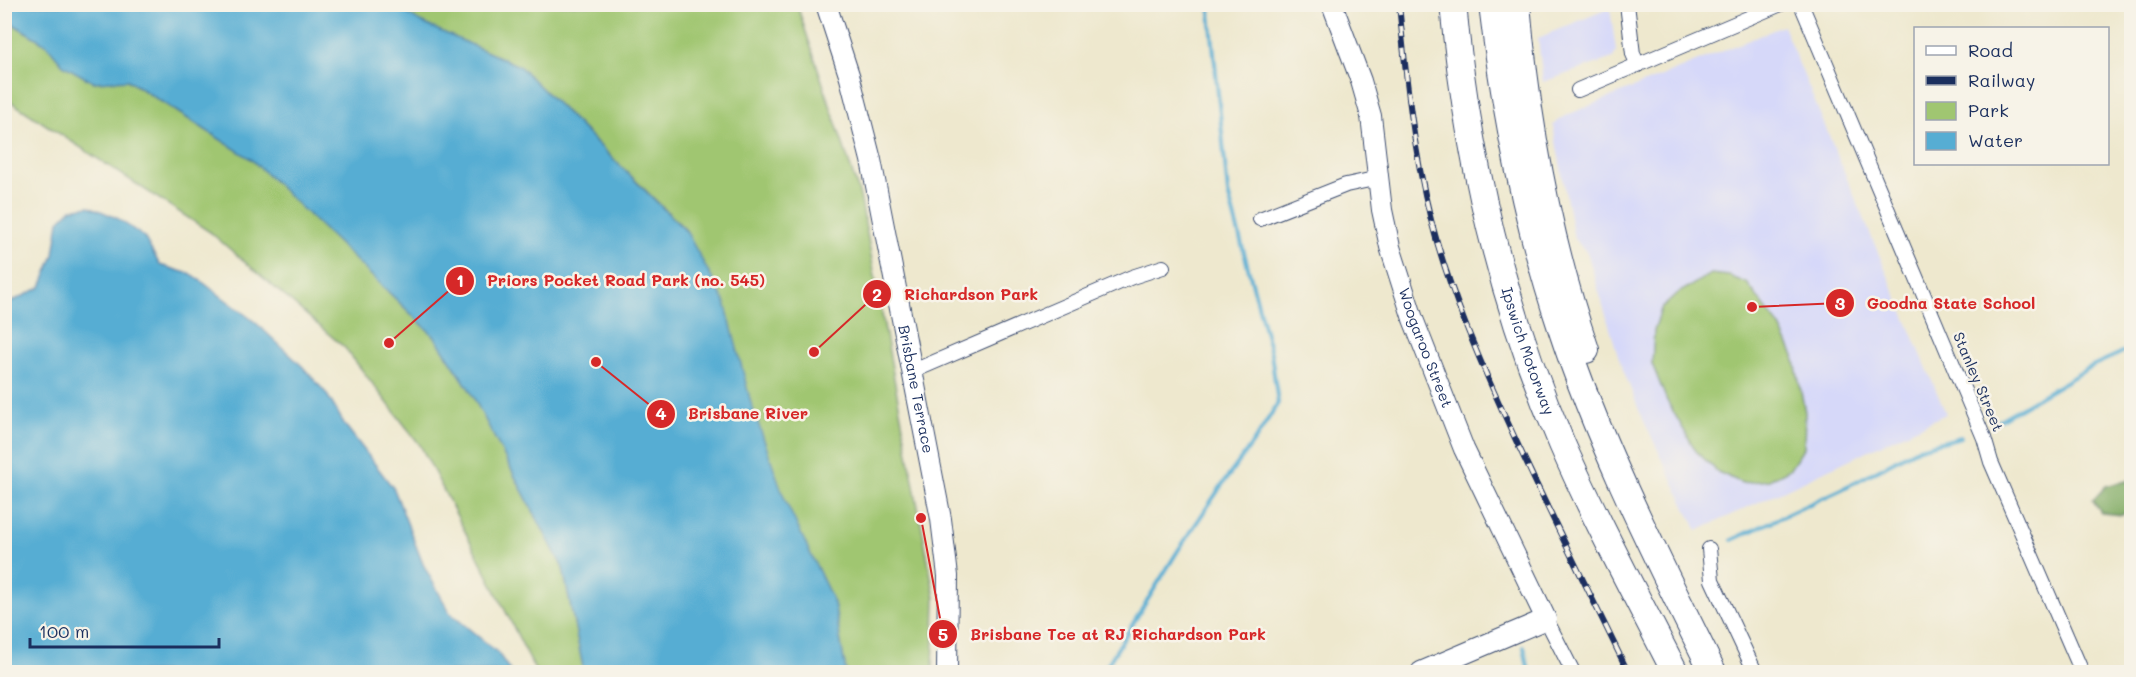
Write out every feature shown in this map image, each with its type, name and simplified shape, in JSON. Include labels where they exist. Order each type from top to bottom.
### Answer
[{"type":"highway","name":"Ipswich Motorway","points":[[1453,4],[1476,165],[1498,261],[1518,329],[1571,463],[1675,672]]},
{"type":"highway","points":[[1492,4],[1502,82],[1527,210],[1542,267],[1579,380],[1641,524],[1713,672]]},
{"type":"highway","points":[[1517,4],[1526,95],[1545,201],[1564,276],[1599,388],[1640,486],[1641,524]]},
{"type":"street","name":"Brisbane Terrace","points":[[826,4],[850,78],[869,150],[946,548],[949,601],[947,672]]},
{"type":"street","name":"Woogaroo Street","points":[[1332,4],[1348,41],[1368,107],[1376,150],[1382,210],[1390,247],[1429,364],[1464,449],[1573,672]]},
{"type":"street","points":[[1627,4],[1633,54],[1638,65]]},
{"type":"street","points":[[1578,90],[1781,4]]},
{"type":"street","name":"Stanley Street","points":[[1801,4],[1976,418],[1991,462],[2082,672]]},
{"type":"street","points":[[1260,219],[1346,185],[1379,178]]},
{"type":"street","points":[[911,372],[1132,277],[1163,267]]},
{"type":"street","points":[[1709,549],[1712,580],[1755,672]]},
{"type":"street","points":[[1421,672],[1546,619]]},
{"type":"shaded area","points":[[1610,8],[1616,51],[1613,58],[1543,82],[1538,38]]},
{"type":"shaded area","points":[[1783,26],[1946,414],[1697,531],[1641,415],[1620,362],[1587,252],[1574,239],[1553,125],[1567,115]]},
{"type":"green space","points":[[395,5],[797,5],[860,196],[935,598],[933,672],[846,672],[834,603],[786,504],[686,230],[519,66],[420,22]]},
{"type":"green space","points":[[4,19],[46,44],[63,65],[93,82],[127,80],[251,159],[435,337],[468,387],[563,568],[584,672],[536,672],[420,445],[345,348],[210,232],[5,98]]},
{"type":"green space","points":[[1711,274],[1729,276],[1747,283],[1780,327],[1794,356],[1805,412],[1804,448],[1790,469],[1769,480],[1742,483],[1718,472],[1696,451],[1667,401],[1652,364],[1654,331],[1661,309],[1678,293]]},
{"type":"green space","points":[[2131,480],[2131,507],[2123,515],[2101,513],[2093,500],[2106,486]]},
{"type":"water","points":[[4,5],[395,5],[420,22],[519,66],[686,231],[725,302],[751,403],[785,500],[834,603],[846,672],[584,672],[563,568],[468,387],[435,337],[251,159],[128,80],[93,82],[63,65],[46,44],[5,19]]},
{"type":"water","points":[[89,206],[117,218],[144,237],[160,265],[193,275],[255,322],[302,366],[326,393],[345,425],[394,489],[423,564],[450,613],[498,653],[511,672],[5,672],[5,303],[41,287],[54,255],[59,221],[71,209]]},
{"type":"waterway","points":[[1103,672],[1179,549],[1278,403],[1271,353],[1228,193],[1209,4]]},
{"type":"waterway","points":[[1998,421],[2094,365],[2132,348]]},
{"type":"waterway","points":[[1732,540],[1842,489],[1919,448],[1961,437]]},
{"type":"waterway","points":[[1524,647],[1529,672]]},
{"type":"railway","points":[[1399,4],[1407,86],[1419,167],[1446,272],[1475,348],[1508,423],[1628,672]]},
{"type":"place","name":"Goodna State School","points":[[1752,307]]},
{"type":"place","name":"Priors Pocket Road Park (no. 545)","points":[[389,343]]},
{"type":"place","name":"Richardson Park","points":[[814,352]]},
{"type":"place","name":"Brisbane River","points":[[596,362]]},
{"type":"place","name":"Brisbane Tce at RJ Richardson Park","points":[[921,518]]}]
